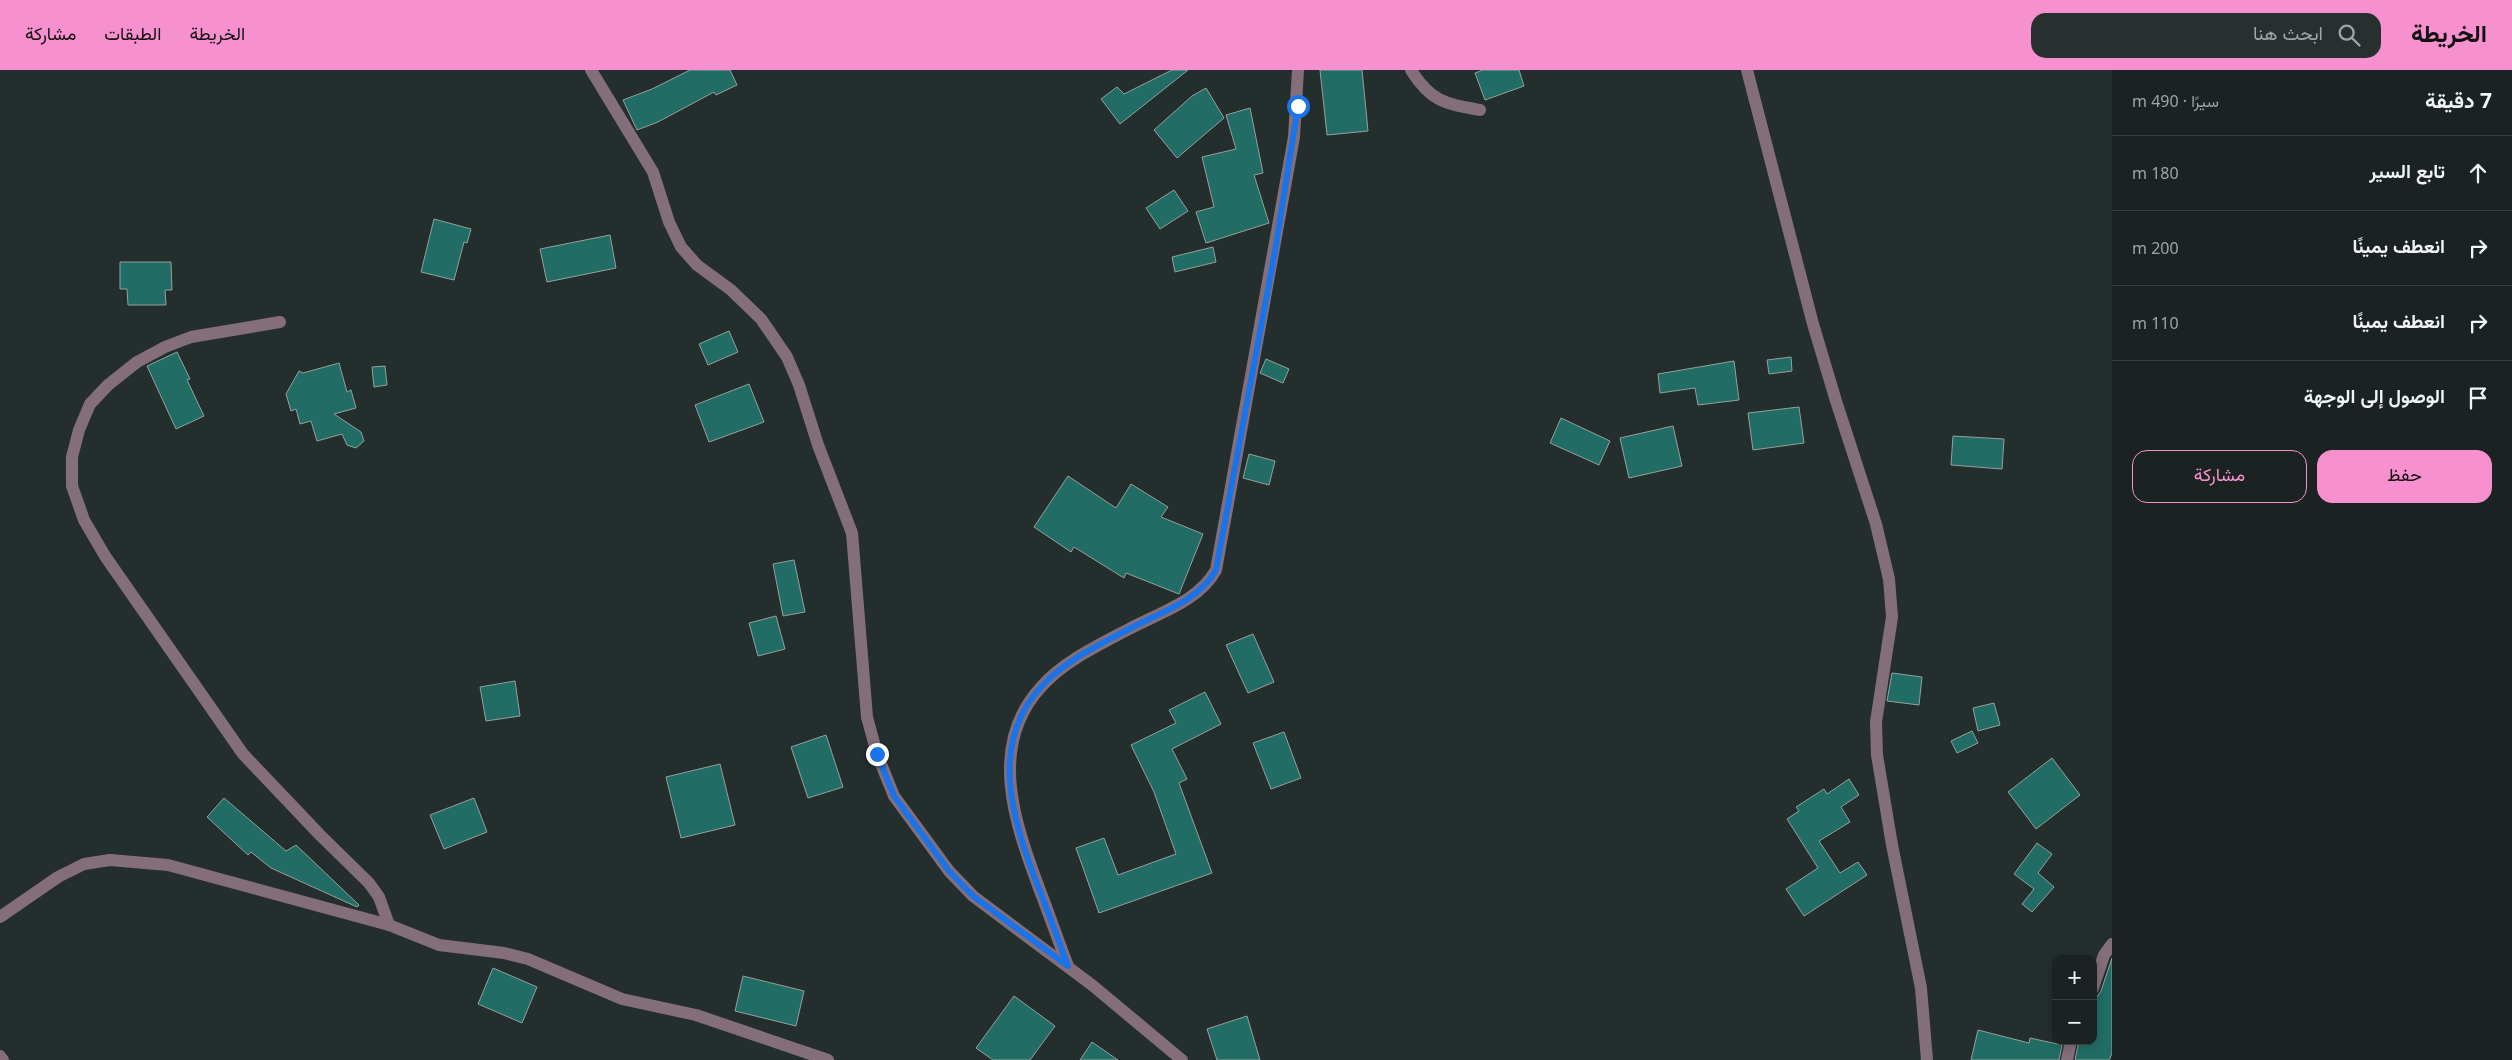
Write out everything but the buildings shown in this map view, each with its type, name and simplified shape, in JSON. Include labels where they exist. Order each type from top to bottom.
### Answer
[{"type":"street","points":[[591,70],[654,172],[669,222],[681,247],[697,265],[732,290],[761,319],[787,357],[799,385],[818,445],[852,534],[867,716],[877,754],[894,796],[949,871],[973,896],[1068,966],[1182,1060]]},
{"type":"street","points":[[1068,966],[1022,844],[1012,807],[1009,771],[1012,748],[1026,706],[1041,686],[1089,650],[1200,591],[1210,582],[1216,570],[1293,146],[1298,106],[1298,70]]},
{"type":"street","points":[[1411,70],[1430,93],[1446,104],[1480,110]]},
{"type":"street","points":[[1748,70],[1814,324],[1836,401],[1876,524],[1889,579],[1892,617],[1876,722],[1877,755],[1892,845],[1921,988],[1926,1060]]},
{"type":"street","points":[[280,322],[191,337],[137,362],[108,385],[90,404],[78,430],[72,457],[72,486],[84,520],[105,556],[243,754],[320,835],[364,877],[379,897],[389,925]]},
{"type":"street","points":[[0,917],[68,871],[84,864],[110,860],[168,865],[389,925],[439,945],[504,953],[528,959],[622,999],[696,1015],[828,1060]]},
{"type":"street","points":[[2097,976],[2104,956],[2112,944]]},
{"type":"street","points":[[2067,1060],[2070,1045]]},
{"type":"street","points":[[0,1056],[3,1060]]},
{"type":"route","points":[[877,754],[894,796],[949,871],[973,896],[1068,966],[1022,844],[1012,807],[1009,771],[1012,748],[1026,706],[1041,686],[1061,669],[1089,650],[1200,591],[1210,582],[1216,570],[1221,555],[1275,251],[1298,106]]}]
